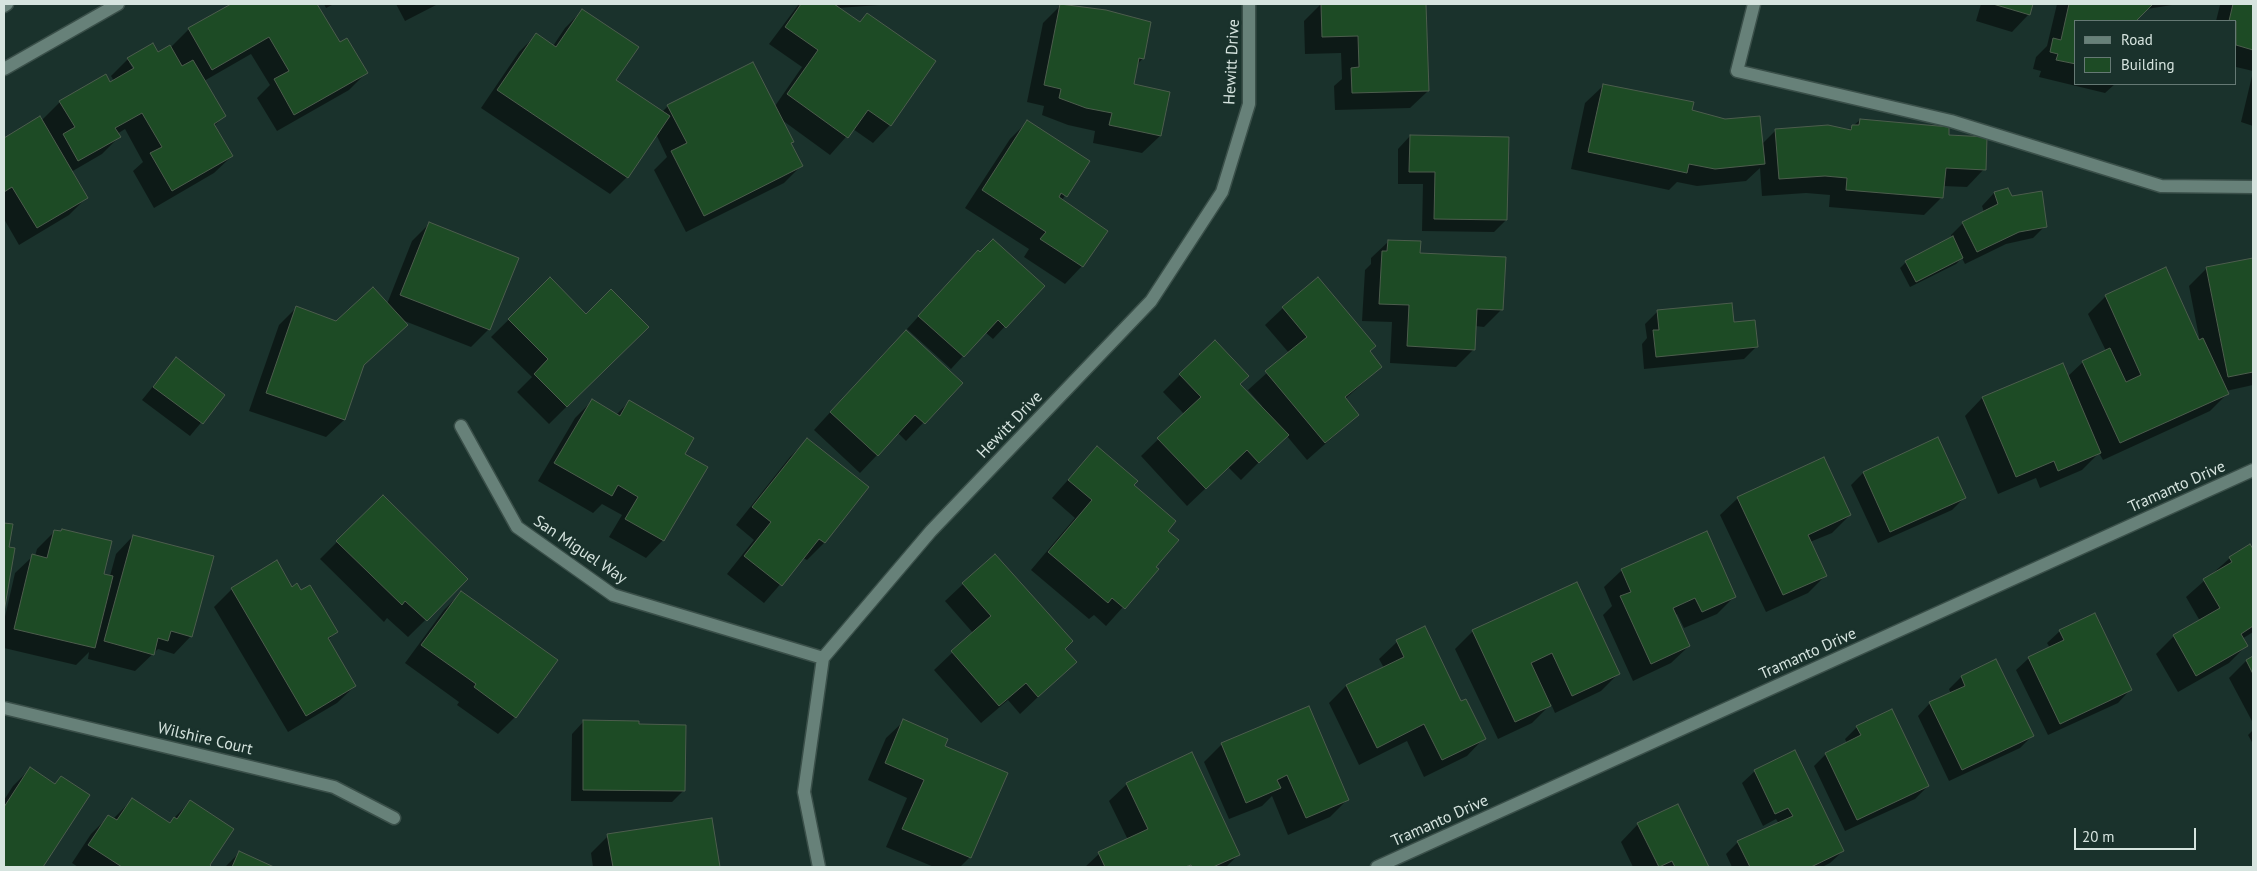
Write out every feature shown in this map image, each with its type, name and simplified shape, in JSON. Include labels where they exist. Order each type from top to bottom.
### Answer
[{"type":"street","points":[[4,69],[118,4]]},
{"type":"street","name":"Hewitt Drive","points":[[823,658],[931,530],[1152,300],[1222,192],[1249,104],[1249,4]]},
{"type":"street","points":[[1754,4],[1737,71],[1951,121],[2160,186],[2253,187]]},
{"type":"street","name":"San Miguel Way","points":[[461,426],[518,527],[613,595],[823,658]]},
{"type":"street","name":"Tramanto Drive","points":[[1377,867],[2253,470]]},
{"type":"street","points":[[819,867],[804,792],[823,658]]},
{"type":"street","name":"Wilshire Court","points":[[4,708],[334,787],[394,818]]},
{"type":"building","points":[[231,4],[317,4],[340,42],[347,38],[368,73],[294,115],[274,79],[289,71],[269,37],[212,70],[188,28]]},
{"type":"building","points":[[801,4],[834,4],[860,22],[867,13],[936,61],[891,126],[868,110],[848,138],[787,94],[818,50],[785,27]]},
{"type":"building","points":[[1060,4],[1106,10],[1151,22],[1144,59],[1139,58],[1134,84],[1170,92],[1161,136],[1109,125],[1112,113],[1086,108],[1059,98],[1061,89],[1044,85]]},
{"type":"building","points":[[1321,4],[1426,4],[1429,91],[1352,93],[1351,68],[1359,67],[1358,36],[1322,37]]},
{"type":"building","points":[[1993,4],[2033,4],[2030,15]]},
{"type":"building","points":[[2069,4],[2153,4],[2137,20],[2074,20],[2074,64],[2056,60],[2058,54],[2050,52],[2053,38],[2061,40]]},
{"type":"building","points":[[2233,4],[2253,4],[2253,50],[2237,45],[2237,20],[2229,20]]},
{"type":"building","points":[[582,9],[639,47],[616,80],[670,116],[628,178],[497,90],[536,33],[556,47]]},
{"type":"building","points":[[153,43],[158,52],[170,45],[182,66],[193,60],[226,116],[214,124],[233,156],[172,191],[150,153],[162,147],[142,113],[115,128],[121,137],[78,161],[63,134],[75,127],[59,101],[106,74],[110,82],[134,68],[127,58]]},
{"type":"building","points":[[753,62],[794,142],[791,143],[803,166],[704,216],[671,151],[687,143],[667,105]]},
{"type":"building","points":[[1603,84],[1694,102],[1692,110],[1725,119],[1760,116],[1765,164],[1715,169],[1689,164],[1687,173],[1588,152]]},
{"type":"building","points":[[40,116],[88,198],[37,228],[12,187],[4,192],[4,138]]},
{"type":"building","points":[[1860,119],[1949,127],[1949,135],[1987,137],[1986,170],[1946,168],[1943,198],[1846,190],[1847,178],[1825,176],[1779,179],[1775,129],[1828,125],[1851,130],[1852,125],[1859,125]]},
{"type":"building","points":[[1027,120],[1090,161],[1067,197],[1061,193],[1059,197],[1108,231],[1083,267],[1040,239],[1046,232],[982,190]]},
{"type":"building","points":[[1410,135],[1509,137],[1507,220],[1434,219],[1435,172],[1409,172]]},
{"type":"building","points":[[2008,188],[2012,196],[2042,191],[2047,227],[2019,232],[1977,252],[1962,222],[1998,204],[1994,192]]},
{"type":"building","points":[[429,222],[519,258],[490,330],[400,295]]},
{"type":"building","points":[[1953,236],[1963,258],[1916,282],[1905,261]]},
{"type":"building","points":[[993,239],[1045,286],[1006,328],[998,320],[964,357],[918,316],[978,250],[980,252]]},
{"type":"building","points":[[1388,240],[1421,241],[1420,253],[1506,257],[1503,310],[1477,309],[1475,350],[1407,346],[1409,305],[1379,304],[1382,251],[1387,251]]},
{"type":"building","points":[[2253,258],[2253,372],[2228,377],[2206,267]]},
{"type":"building","points":[[2166,267],[2199,340],[2203,338],[2229,394],[2120,443],[2082,361],[2110,348],[2126,382],[2141,375],[2105,295]]},
{"type":"building","points":[[550,277],[586,314],[611,289],[649,327],[567,407],[534,374],[548,359],[508,319]]},
{"type":"building","points":[[1318,277],[1376,346],[1370,351],[1382,367],[1345,397],[1359,415],[1325,443],[1265,371],[1307,337],[1282,307]]},
{"type":"building","points":[[373,287],[408,325],[364,365],[345,420],[266,393],[296,306],[336,321]]},
{"type":"building","points":[[1732,303],[1734,322],[1755,320],[1758,347],[1656,357],[1653,330],[1659,330],[1657,310]]},
{"type":"building","points":[[906,330],[963,383],[925,424],[915,415],[878,456],[830,412]]},
{"type":"building","points":[[1215,340],[1249,376],[1240,384],[1289,435],[1259,463],[1247,450],[1206,489],[1157,438],[1201,397],[1179,374]]},
{"type":"building","points":[[176,357],[225,395],[203,424],[153,387]]},
{"type":"building","points":[[2063,363],[2101,453],[2058,471],[2054,461],[2016,477],[1982,397]]},
{"type":"building","points":[[592,399],[620,416],[629,400],[694,438],[685,454],[708,467],[664,541],[625,519],[638,497],[618,485],[612,496],[554,463]]},
{"type":"building","points":[[1938,437],[1966,498],[1890,532],[1863,472]]},
{"type":"building","points":[[807,438],[869,487],[825,543],[819,539],[782,586],[744,556],[771,522],[752,507]]},
{"type":"building","points":[[1097,446],[1138,481],[1134,485],[1176,521],[1168,531],[1179,540],[1156,567],[1159,569],[1125,609],[1112,598],[1108,603],[1048,552],[1092,500],[1068,480]]},
{"type":"building","points":[[1824,457],[1851,515],[1808,535],[1827,576],[1783,595],[1737,497]]},
{"type":"building","points":[[383,495],[468,579],[427,621],[405,601],[402,605],[336,541]]},
{"type":"building","points":[[4,523],[13,524],[9,547],[15,548],[4,612]]},
{"type":"building","points":[[62,529],[112,541],[104,574],[113,576],[95,648],[14,629],[32,554],[47,558],[54,530],[61,531]]},
{"type":"building","points":[[1707,531],[1736,597],[1702,612],[1695,598],[1673,608],[1690,646],[1651,664],[1620,596],[1631,592],[1621,569]]},
{"type":"building","points":[[133,535],[214,556],[192,637],[171,631],[168,641],[158,638],[154,655],[104,641]]},
{"type":"building","points":[[2250,544],[2253,549],[2253,626],[2241,634],[2248,646],[2196,676],[2173,635],[2220,608],[2203,579],[2232,562],[2229,557]]},
{"type":"building","points":[[995,554],[1073,641],[1065,649],[1077,662],[1038,697],[1026,683],[999,706],[951,651],[991,616],[962,583]]},
{"type":"building","points":[[277,560],[292,587],[297,583],[301,590],[310,585],[338,632],[328,638],[356,686],[306,716],[231,588]]},
{"type":"building","points":[[1577,582],[1620,674],[1572,696],[1552,653],[1531,663],[1551,706],[1515,722],[1472,630]]},
{"type":"building","points":[[461,591],[558,660],[516,718],[474,687],[476,684],[421,645]]},
{"type":"building","points":[[2095,613],[2132,690],[2060,724],[2028,657],[2064,640],[2059,630]]},
{"type":"building","points":[[1425,626],[1461,701],[1466,699],[1486,739],[1442,760],[1424,724],[1377,748],[1346,685],[1404,657],[1396,640]]},
{"type":"building","points":[[2253,656],[2253,674],[2246,660]]},
{"type":"building","points":[[1996,659],[2034,736],[1962,770],[1929,702],[1965,686],[1961,676]]},
{"type":"building","points":[[1309,706],[1349,800],[1306,818],[1287,775],[1277,780],[1281,788],[1246,803],[1221,743]]},
{"type":"building","points":[[1892,709],[1929,786],[1857,820],[1825,753],[1861,735],[1856,726]]},
{"type":"building","points":[[903,719],[948,739],[945,746],[1008,773],[971,858],[902,829],[924,780],[885,763]]},
{"type":"building","points":[[583,720],[639,721],[639,724],[686,725],[685,791],[583,790]]},
{"type":"building","points":[[1795,750],[1844,851],[1811,867],[1750,867],[1737,841],[1793,816],[1788,808],[1775,814],[1754,770]]},
{"type":"building","points":[[1192,752],[1240,855],[1213,867],[1192,867],[1191,865],[1185,867],[1105,867],[1098,852],[1148,829],[1126,783]]},
{"type":"building","points":[[30,767],[55,784],[61,776],[90,795],[43,867],[4,867],[4,807]]},
{"type":"building","points":[[132,798],[170,823],[174,817],[177,819],[190,800],[234,829],[210,865],[212,867],[122,867],[88,845],[108,815],[117,820]]},
{"type":"building","points":[[1678,804],[1709,867],[1675,867],[1672,861],[1659,867],[1637,823]]},
{"type":"building","points":[[712,818],[720,867],[613,867],[607,834]]},
{"type":"building","points":[[239,851],[274,867],[232,867]]}]
